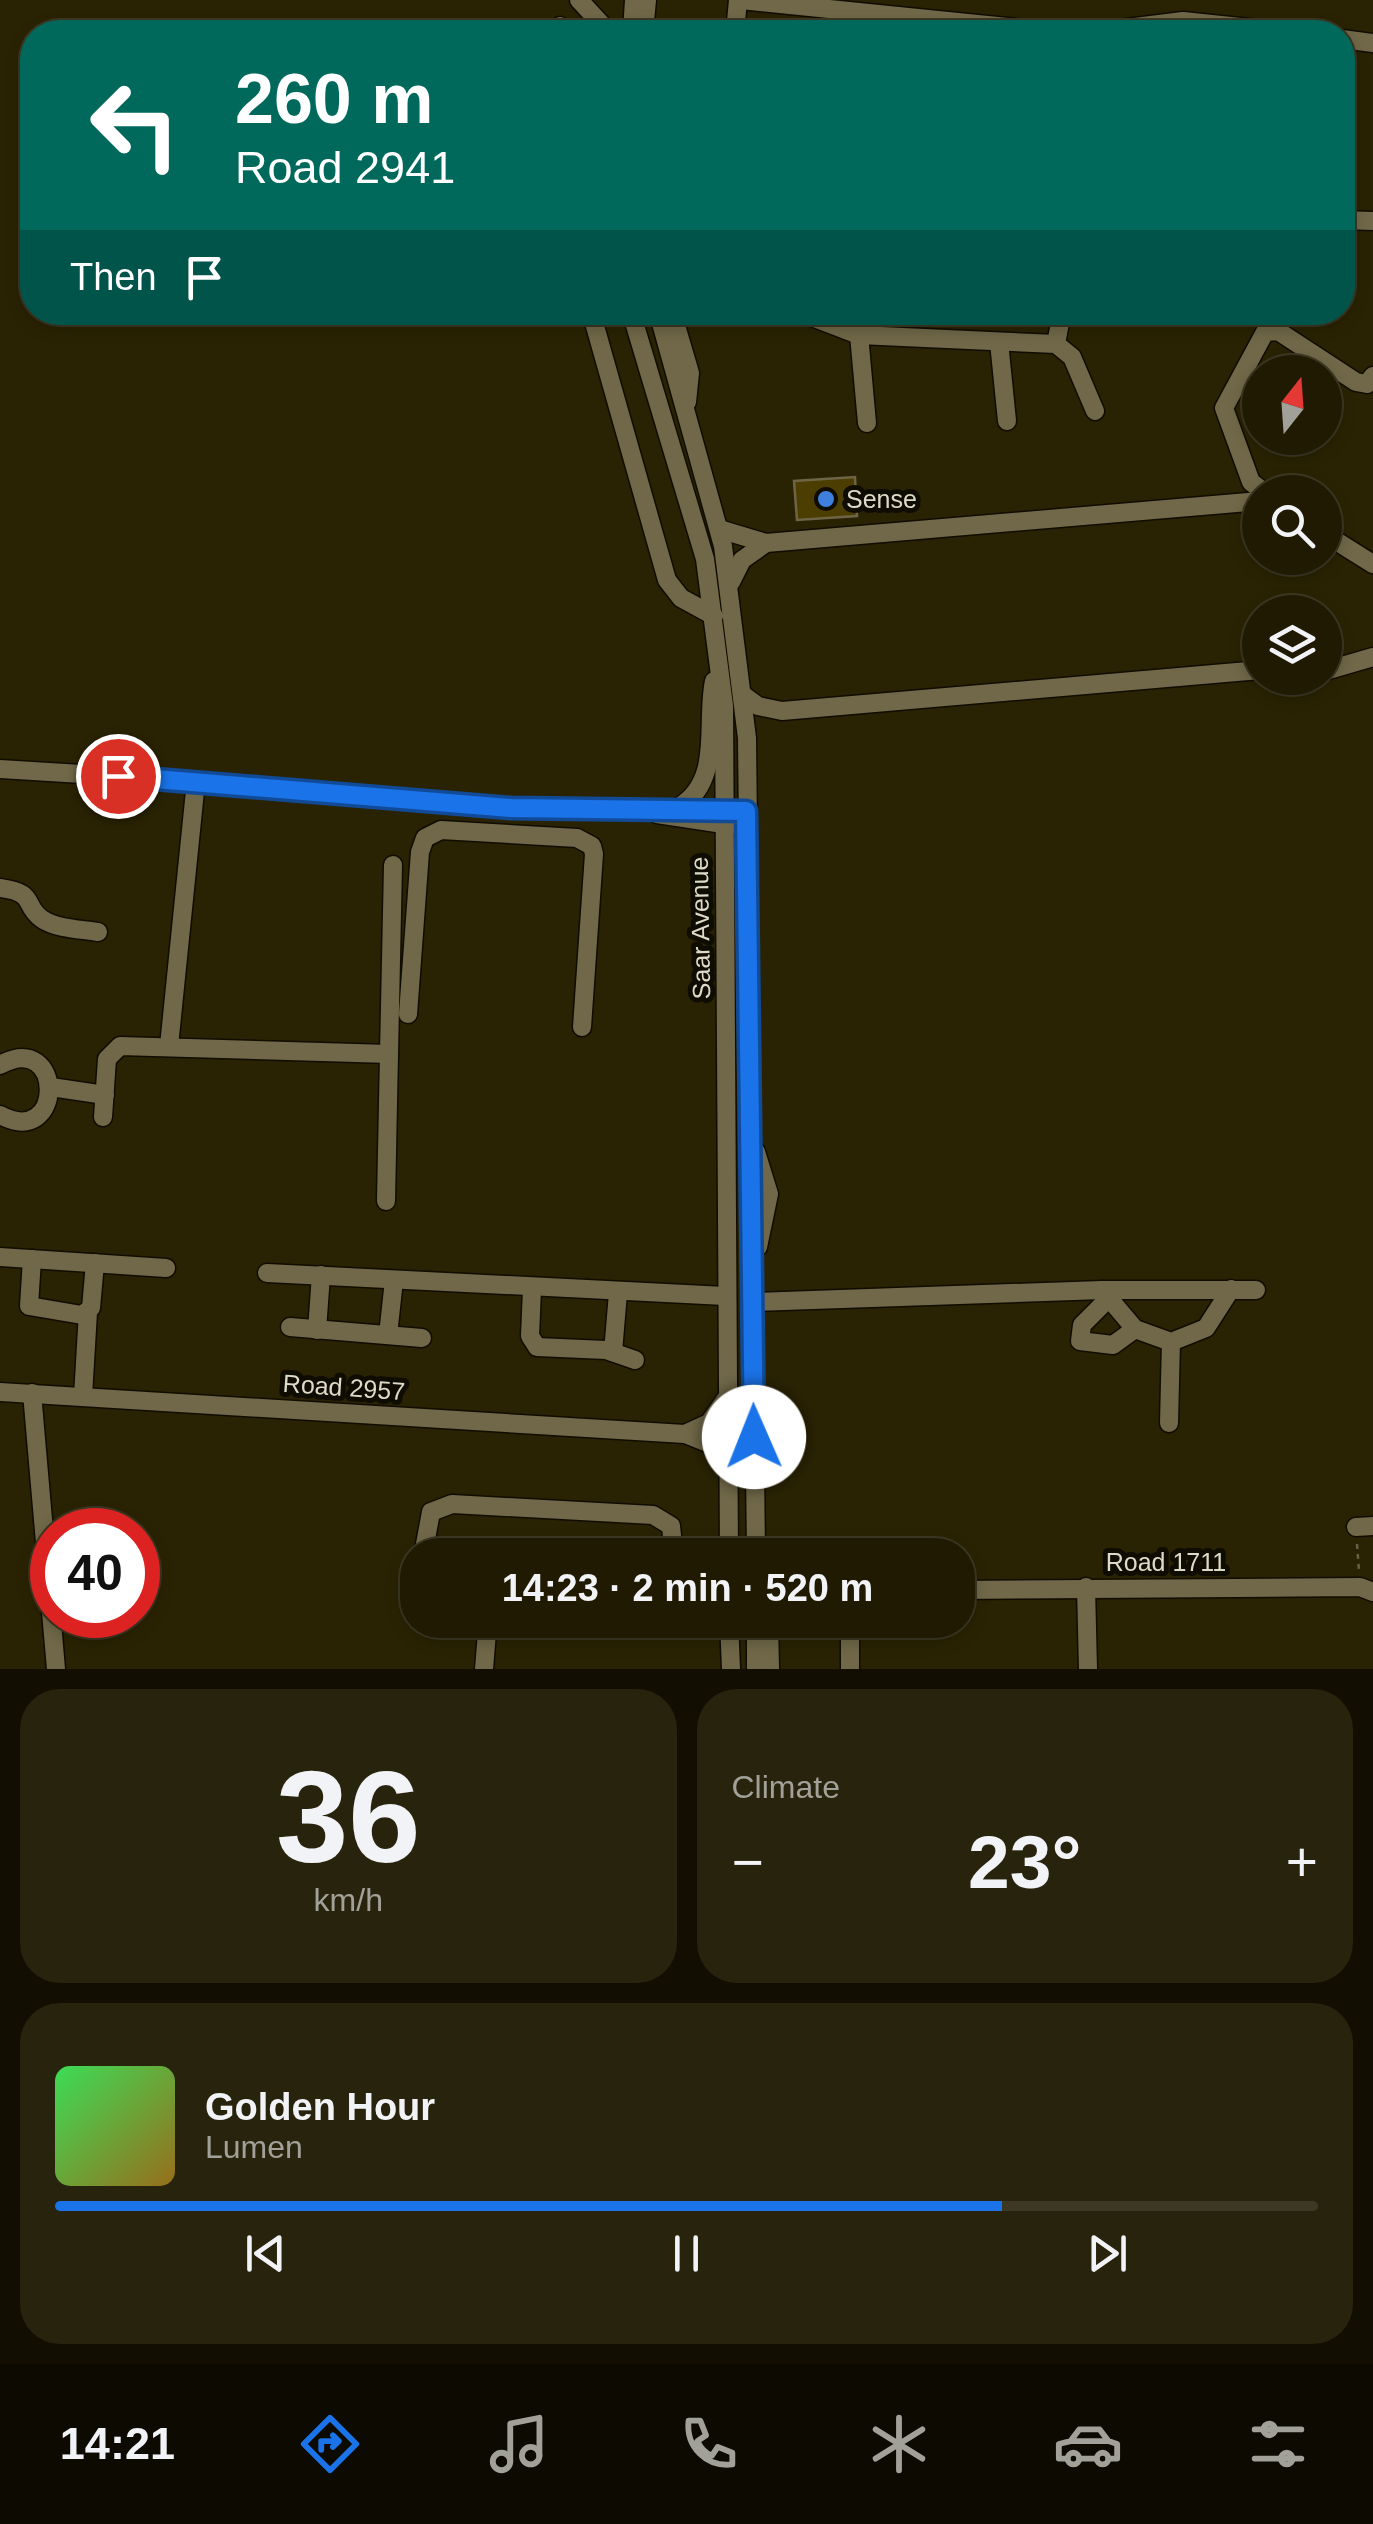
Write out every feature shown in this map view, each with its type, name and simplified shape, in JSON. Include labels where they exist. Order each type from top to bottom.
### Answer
[{"type":"street","points":[[580,0],[596,20]]},
{"type":"street","points":[[740,0],[918,20]]},
{"type":"street","points":[[844,11],[844,20]]},
{"type":"street","points":[[595,325],[666,580],[681,598],[714,616]]},
{"type":"street","name":"Saar Avenue","points":[[635,325],[696,521],[720,661],[729,1538]]},
{"type":"street","name":"Saar Avenue","points":[[673,325],[685,407],[731,583],[747,738],[756,1538]]},
{"type":"street","points":[[833,325],[860,335],[1056,344],[1072,357],[1096,411]]},
{"type":"street","points":[[1056,344],[1060,325]]},
{"type":"street","points":[[1249,475],[1224,408],[1265,332],[1278,331],[1356,382],[1367,384],[1373,376]]},
{"type":"street","points":[[860,335],[867,423]]},
{"type":"street","points":[[999,342],[1007,421]]},
{"type":"street","points":[[719,529],[766,543],[1242,503]]},
{"type":"street","points":[[731,583],[742,560],[766,543]]},
{"type":"street","points":[[1342,545],[1373,564]]},
{"type":"street","points":[[1342,666],[1373,657]]},
{"type":"street","points":[[680,808],[696,794],[706,775],[712,688],[720,661]]},
{"type":"street","points":[[743,695],[758,706],[782,711],[1242,672]]},
{"type":"street","points":[[747,738],[782,711]]},
{"type":"street","points":[[0,769],[511,808],[680,808],[722,817]]},
{"type":"street","points":[[169,1046],[196,781]]},
{"type":"street","points":[[509,834],[511,808]]},
{"type":"street","points":[[647,811],[679,820],[746,818]]},
{"type":"street","points":[[408,1014],[420,852],[426,838],[442,830],[577,838],[592,846],[582,1027]]},
{"type":"street","points":[[386,1201],[393,865]]},
{"type":"street","points":[[0,888],[18,890],[30,898],[37,916],[54,925],[98,932]]},
{"type":"street","points":[[103,1117],[111,1050],[169,1046],[389,1054]]},
{"type":"street","points":[[0,1065],[12,1059],[30,1060],[44,1070],[51,1087],[44,1109],[35,1117],[13,1121],[0,1115]]},
{"type":"street","points":[[51,1087],[104,1095]]},
{"type":"street","points":[[0,1258],[166,1268]]},
{"type":"street","points":[[32,1260],[28,1303],[31,1309],[88,1312]]},
{"type":"street","points":[[84,1396],[95,1263]]},
{"type":"street","points":[[267,1273],[725,1296]]},
{"type":"street","points":[[317,1330],[322,1275]]},
{"type":"street","points":[[388,1335],[394,1280]]},
{"type":"street","points":[[532,1289],[533,1344],[613,1352],[635,1360]]},
{"type":"street","points":[[1105,1294],[1135,1329],[1171,1342],[1206,1328],[1231,1290]]},
{"type":"street","points":[[752,1302],[1256,1290]]},
{"type":"street","points":[[613,1352],[618,1293]]},
{"type":"street","points":[[1105,1294],[1082,1326],[1080,1341],[1113,1345],[1128,1338],[1135,1329]]},
{"type":"street","points":[[290,1327],[422,1338]]},
{"type":"street","points":[[1169,1422],[1171,1342]]},
{"type":"street","name":"Road 2957","points":[[0,1392],[685,1434]]},
{"type":"street","points":[[32,1394],[56,1669]]},
{"type":"street","points":[[685,1434],[708,1423],[728,1394]]},
{"type":"street","points":[[685,1434],[710,1444],[730,1472]]},
{"type":"street","points":[[426,1538],[431,1512],[452,1504],[653,1515],[671,1526],[672,1538]]},
{"type":"street","points":[[756,1505],[765,1521],[766,1538]]},
{"type":"street","points":[[1086,1587],[1088,1669]]},
{"type":"street","name":"Road 1711","points":[[975,1590],[1366,1590]]},
{"type":"street","points":[[484,1669],[487,1638]]},
{"type":"street","points":[[730,1638],[730,1668]]},
{"type":"street","points":[[756,1638],[756,1669]]},
{"type":"street","points":[[769,1638],[770,1669]]},
{"type":"street","points":[[850,1638],[850,1669]]},
{"type":"path","points":[[1365,1526],[1366,1590]]},
{"type":"building","name":"Sense","points":[[855,477],[857,516],[797,520],[794,481]]},
{"type":"place","name":"Sense","points":[[826,499]]},
{"type":"route","points":[[118,776],[511,808],[746,811],[754,1437]]}]
